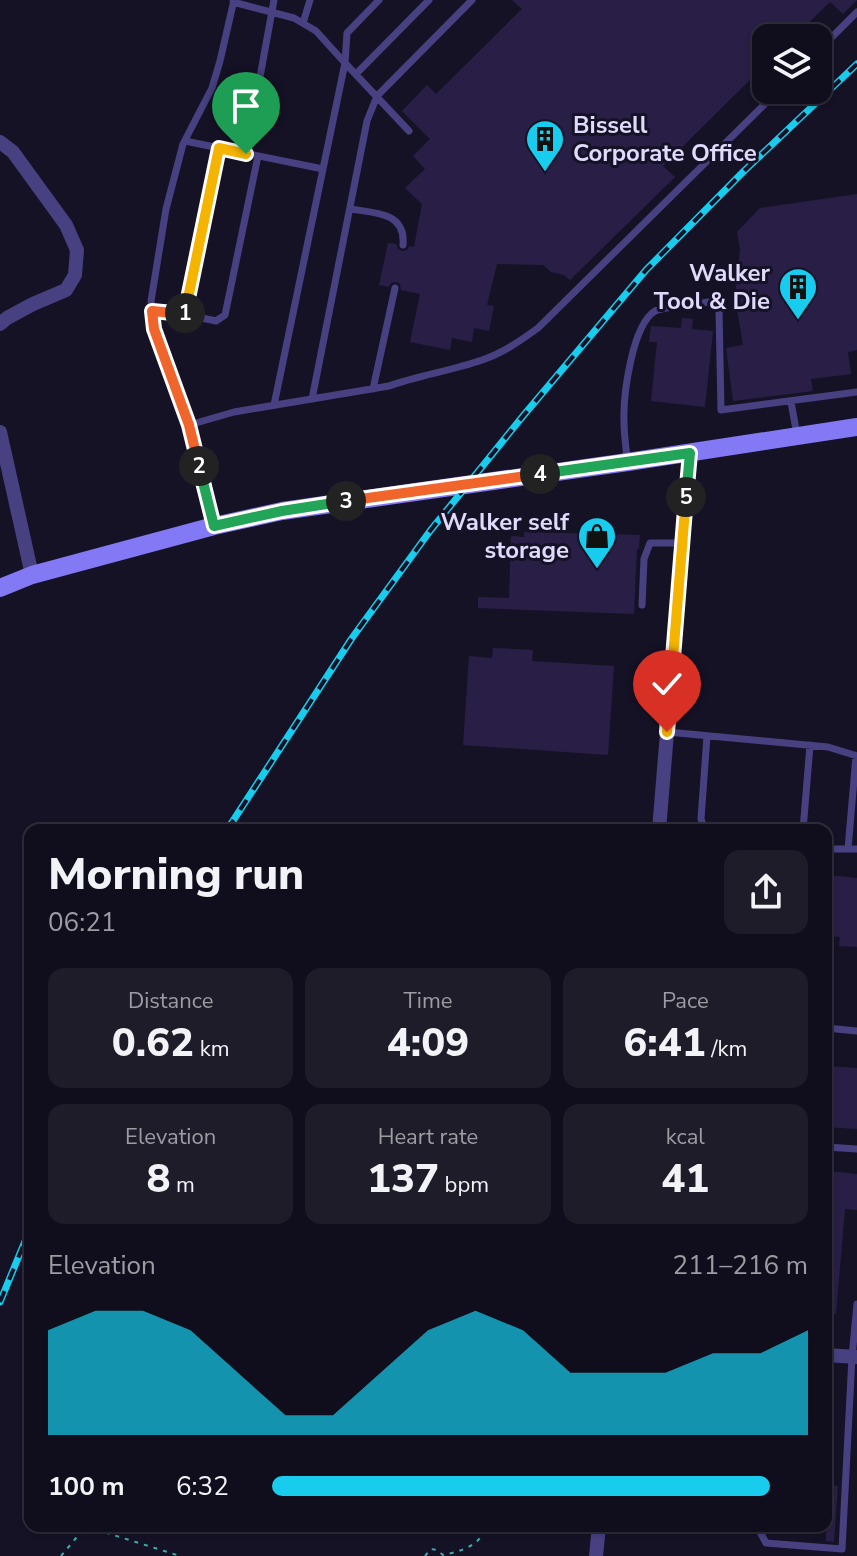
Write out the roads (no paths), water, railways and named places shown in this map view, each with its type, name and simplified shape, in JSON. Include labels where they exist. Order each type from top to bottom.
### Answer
[{"type":"main road","points":[[0,588],[32,575],[282,511],[857,427]]},
{"type":"street","points":[[0,142],[13,152],[66,225],[77,250],[75,275],[66,290],[33,304],[0,324]]},
{"type":"street","points":[[0,432],[32,575]]},
{"type":"street","points":[[659,824],[690,453]]},
{"type":"street","points":[[832,1355],[855,1357]]},
{"type":"street","points":[[596,1556],[598,1532]]},
{"type":"lane","points":[[246,154],[274,0]]},
{"type":"lane","points":[[303,23],[310,0]]},
{"type":"lane","points":[[274,405],[345,63],[347,33],[379,0]]},
{"type":"lane","points":[[356,74],[429,0]]},
{"type":"lane","points":[[312,399],[367,121],[377,96],[472,0]]},
{"type":"lane","points":[[214,526],[189,425],[154,329],[151,301],[166,209],[185,141],[212,88],[233,1],[294,18],[316,31],[409,131]]},
{"type":"lane","points":[[832,37],[857,12]]},
{"type":"lane","points":[[189,425],[234,412],[389,386],[481,361],[509,348],[538,328],[765,104]]},
{"type":"lane","points":[[185,141],[323,169]]},
{"type":"lane","points":[[184,314],[219,148]]},
{"type":"lane","points":[[152,311],[216,321],[225,315],[258,156]]},
{"type":"lane","points":[[350,209],[391,218],[401,228],[403,245]]},
{"type":"lane","points":[[373,389],[395,288]]},
{"type":"lane","points":[[628,462],[624,421],[629,376],[641,327],[647,316],[658,309],[709,302],[719,309],[721,410],[857,392]]},
{"type":"lane","points":[[791,402],[797,436]]},
{"type":"lane","points":[[642,605],[644,559],[650,543],[682,543]]},
{"type":"lane","points":[[667,732],[828,747],[856,756],[855,797],[848,849]]},
{"type":"lane","points":[[703,824],[707,736]]},
{"type":"lane","points":[[803,824],[810,745]]},
{"type":"lane","points":[[832,849],[857,849]]},
{"type":"lane","points":[[832,1029],[857,1031]]},
{"type":"lane","points":[[832,1147],[857,1149]]},
{"type":"lane","points":[[760,1532],[766,1543],[842,1549],[857,1304]]},
{"type":"railway","points":[[231,824],[352,638],[430,531],[523,416],[646,270],[857,64]]},
{"type":"railway","points":[[0,1302],[24,1244]]},
{"type":"place","name":"Bissell Corporate Office","points":[[545,173]]},
{"type":"place","name":"Walker Tool & Die","points":[[798,321]]},
{"type":"place","name":"Walker self storage","points":[[597,570]]}]
